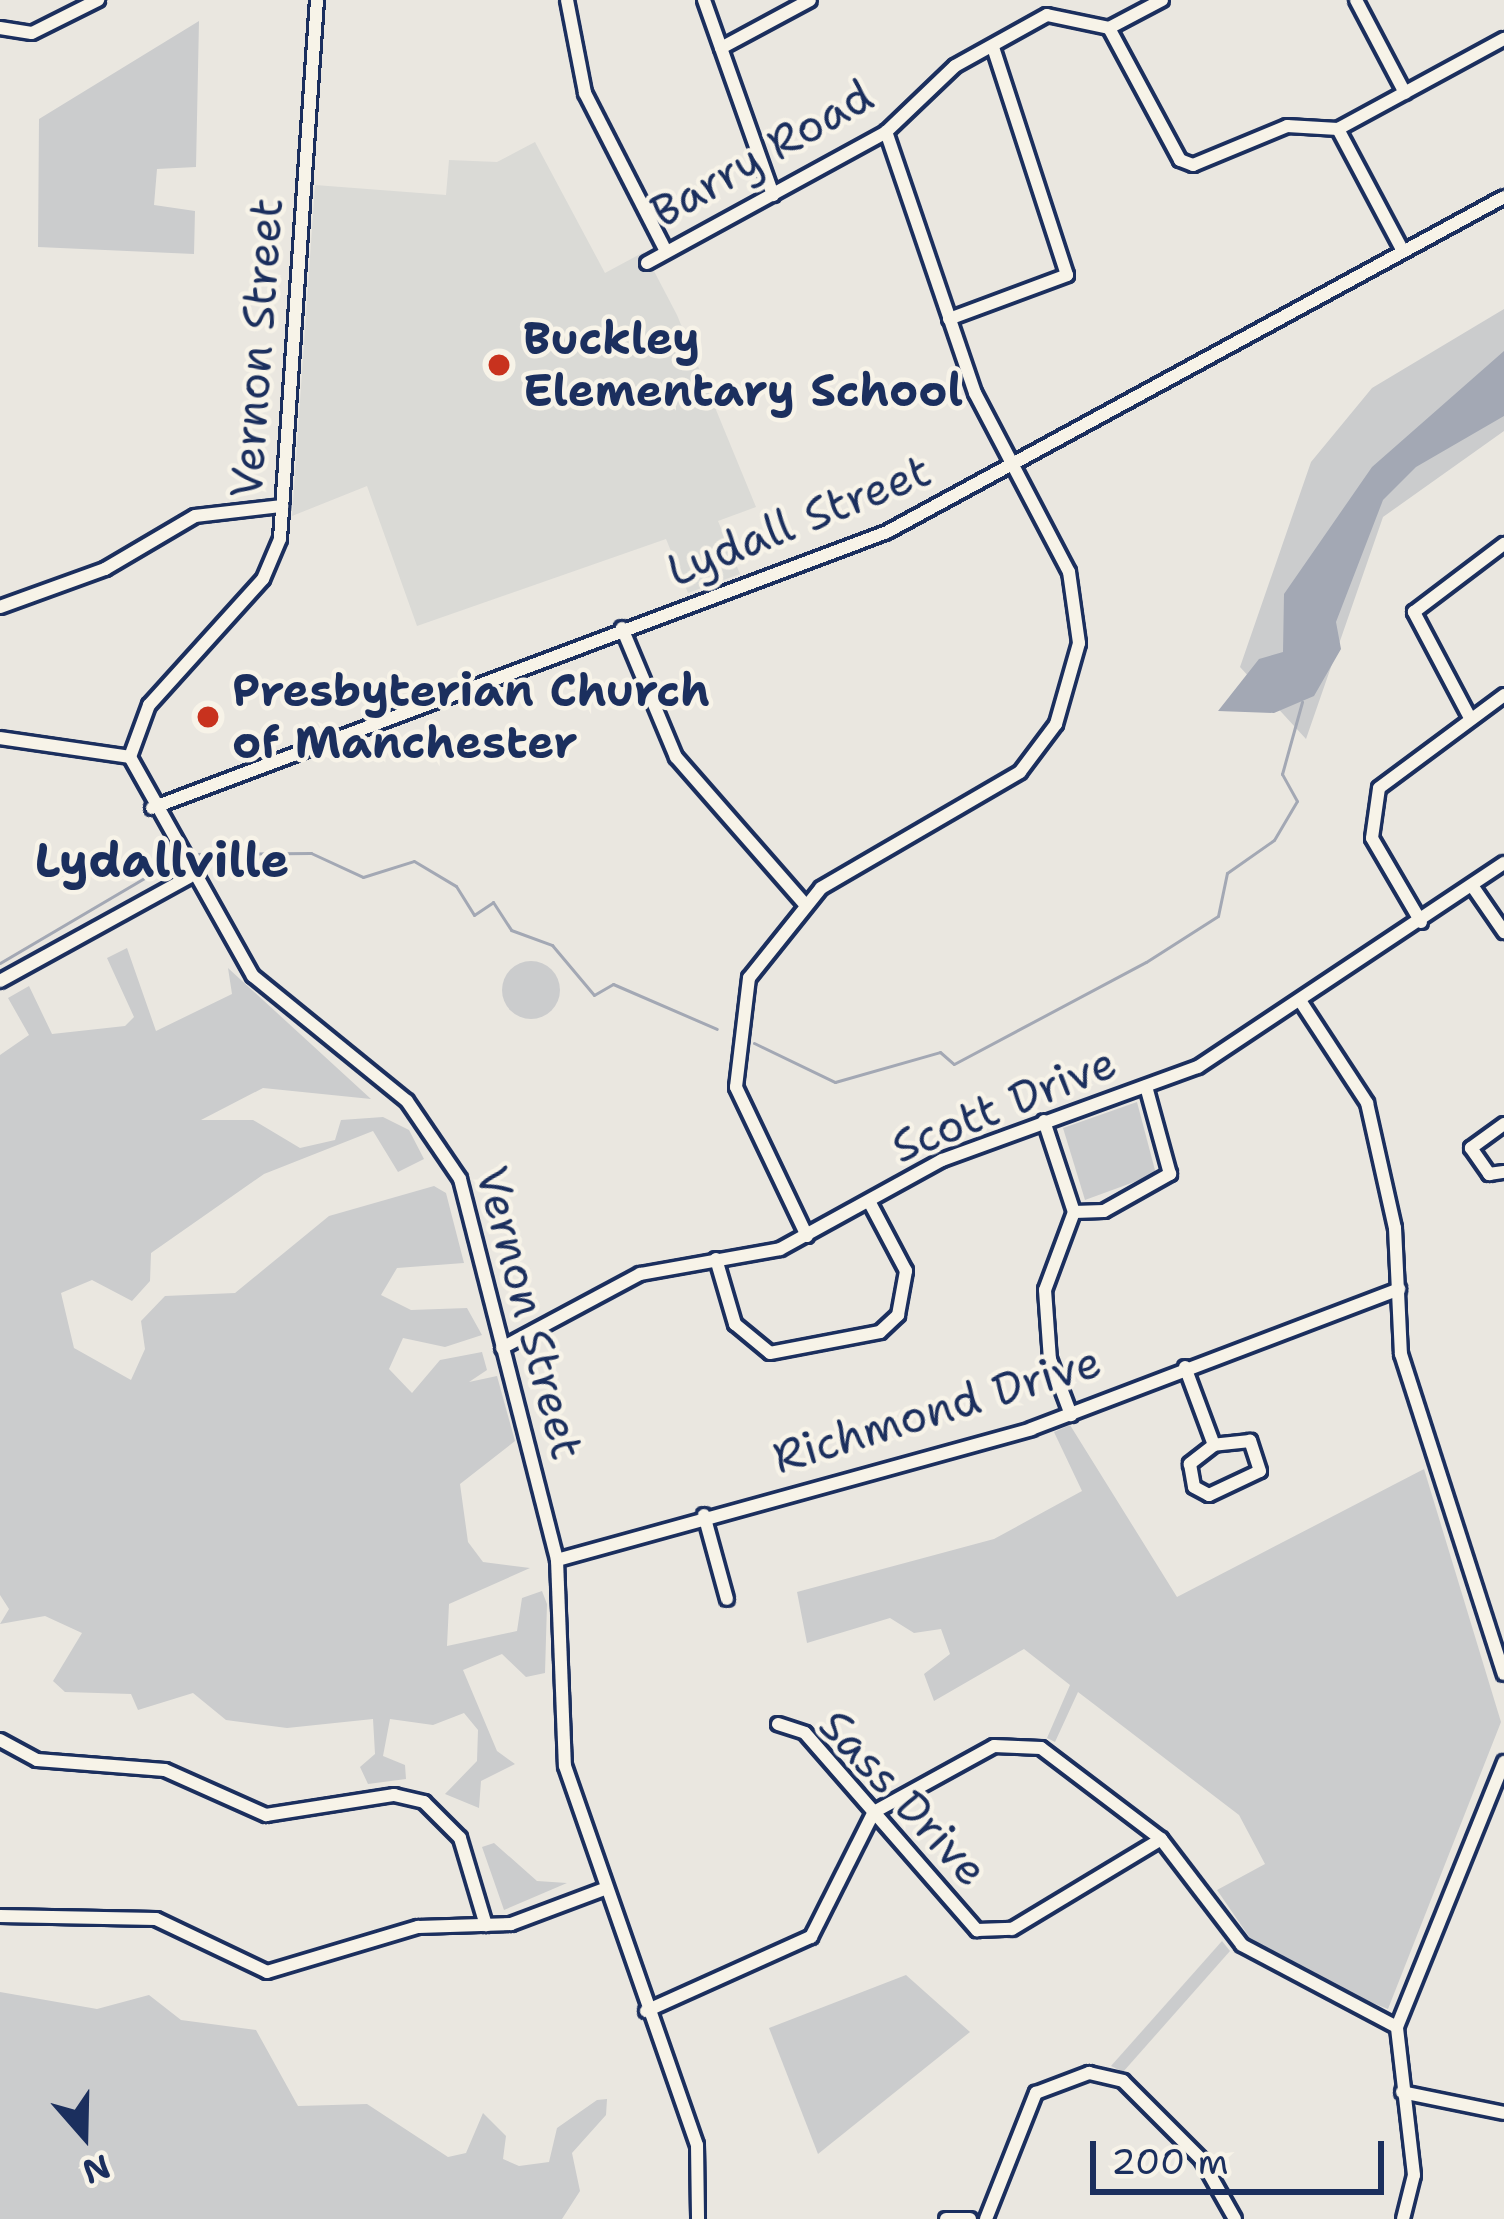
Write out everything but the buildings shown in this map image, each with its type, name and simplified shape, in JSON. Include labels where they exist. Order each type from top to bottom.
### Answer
[{"type":"street","points":[[0,28],[32,33],[98,0]]},
{"type":"street","name":"Vernon Street","points":[[317,0],[282,506],[263,579],[148,705],[130,757],[189,877],[272,998],[407,1100],[445,1146],[557,1560],[565,1766],[646,2011],[697,2145],[698,2219]]},
{"type":"street","points":[[567,0],[584,93],[666,251]]},
{"type":"street","points":[[704,0],[772,195]]},
{"type":"street","points":[[721,48],[810,0]]},
{"type":"street","points":[[1039,0],[1047,15],[1109,28],[1162,0]]},
{"type":"street","points":[[1356,0],[1405,93]]},
{"type":"street","name":"Barry Road","points":[[646,263],[886,132],[938,79],[1047,15]]},
{"type":"street","points":[[1109,28],[1180,160],[1209,163],[1287,126],[1338,129],[1504,39]]},
{"type":"street","points":[[949,320],[1066,275],[993,47]]},
{"type":"street","points":[[1338,129],[1403,251]]},
{"type":"street","points":[[806,1237],[742,1115],[734,1051],[749,978],[803,902],[1000,790],[1056,724],[1078,652],[1076,604],[949,320],[886,132]]},
{"type":"street","name":"Lydall Street","points":[[152,808],[622,628],[854,546],[1015,465],[1504,196]]},
{"type":"street","points":[[0,607],[105,569],[196,516],[282,506]]},
{"type":"street","points":[[1469,716],[1414,612],[1504,544]]},
{"type":"street","points":[[622,628],[676,757],[803,902]]},
{"type":"street","points":[[1421,922],[1379,860],[1370,814],[1395,766],[1504,695]]},
{"type":"street","points":[[0,738],[130,757]]},
{"type":"street","name":"Scott Drive","points":[[502,1348],[640,1274],[806,1237],[869,1201],[1044,1121],[1146,1086],[1301,1002],[1504,862]]},
{"type":"street","points":[[0,981],[189,877]]},
{"type":"street","points":[[1473,887],[1504,932]]},
{"type":"street","points":[[1301,1002],[1367,1103],[1399,1289],[1401,1354],[1504,1675]]},
{"type":"street","points":[[1073,1212],[1104,1211],[1170,1174],[1146,1086]]},
{"type":"street","points":[[1044,1121],[1073,1212],[1045,1290],[1044,1328],[1071,1415]]},
{"type":"street","points":[[1504,1124],[1471,1148],[1489,1174],[1504,1172]]},
{"type":"street","points":[[716,1259],[735,1324],[770,1353],[880,1332],[898,1315],[906,1271],[869,1201]]},
{"type":"street","name":"Richmond Drive","points":[[557,1560],[1071,1415],[1185,1367],[1399,1289]]},
{"type":"street","points":[[1185,1367],[1214,1445]]},
{"type":"street","points":[[1250,1441],[1260,1472],[1199,1492],[1190,1464],[1214,1445],[1250,1441]]},
{"type":"street","points":[[704,1515],[728,1599]]},
{"type":"street","name":"Sass Drive","points":[[778,1724],[805,1733],[977,1930],[1012,1929],[1161,1839]]},
{"type":"street","points":[[0,1740],[37,1760],[165,1769],[266,1815],[394,1795],[424,1802],[460,1838],[486,1925]]},
{"type":"street","points":[[646,2011],[811,1937],[874,1813],[994,1746],[1041,1748],[1161,1839],[1242,1945],[1397,2027]]},
{"type":"street","points":[[1403,2219],[1414,2174],[1397,2027],[1504,1762]]},
{"type":"street","points":[[0,1916],[156,1918],[267,1972],[418,1927],[486,1925],[604,1889]]},
{"type":"street","points":[[986,2219],[1036,2093],[1089,2073],[1123,2080],[1201,2159],[1235,2219]]},
{"type":"street","points":[[1402,2092],[1504,2114]]},
{"type":"street","points":[[946,2219],[970,2219]]},
{"type":"shaded area","points":[[199,21],[196,167],[157,169],[154,205],[195,211],[194,254],[38,247],[39,119]]},
{"type":"shaded area","name":"Buckley Elementary School","points":[[535,142],[605,273],[644,252],[677,315],[756,507],[718,521],[740,574],[688,593],[666,539],[417,626],[367,486],[292,516],[315,185],[446,195],[449,160],[497,162]]},
{"type":"shaded area","points":[[1504,309],[1504,431],[1383,517],[1306,739],[1240,667],[1311,462],[1372,388]]},
{"type":"shaded area","points":[[1504,351],[1504,416],[1416,467],[1383,500],[1336,622],[1341,649],[1314,696],[1274,713],[1218,711],[1259,659],[1283,652],[1284,594],[1372,467]]},
{"type":"shaded area","points":[[127,948],[156,1031],[232,994],[228,968],[371,1099],[263,1088],[201,1120],[253,1120],[300,1148],[335,1140],[341,1120],[383,1117],[409,1130],[424,1159],[398,1172],[373,1131],[264,1174],[151,1253],[150,1281],[132,1301],[92,1280],[61,1293],[74,1348],[131,1380],[145,1349],[141,1321],[165,1296],[235,1293],[329,1216],[434,1186],[446,1193],[464,1263],[397,1268],[381,1295],[411,1310],[467,1308],[482,1335],[445,1347],[403,1338],[389,1369],[412,1393],[440,1360],[482,1352],[487,1370],[469,1382],[497,1376],[515,1441],[460,1484],[468,1542],[483,1562],[530,1568],[449,1604],[447,1646],[517,1631],[522,1598],[542,1591],[547,1604],[545,1673],[526,1677],[502,1654],[463,1670],[497,1751],[515,1764],[481,1781],[479,1808],[445,1794],[477,1761],[478,1730],[464,1713],[433,1725],[390,1719],[383,1756],[405,1765],[406,1779],[368,1784],[360,1767],[375,1754],[373,1719],[287,1728],[226,1720],[193,1693],[138,1710],[131,1694],[65,1692],[53,1681],[82,1633],[45,1616],[0,1624],[9,1609],[0,1595],[0,1055],[29,1035],[8,998],[29,986],[52,1034],[125,1026],[134,1017],[107,958]]},
{"type":"shaded area","points":[[531,961],[551,970],[560,990],[551,1010],[531,1019],[511,1010],[502,990],[511,970]]},
{"type":"shaded area","points":[[1137,1102],[1156,1174],[1085,1200],[1063,1128]]},
{"type":"shaded area","points":[[1070,1425],[1177,1597],[1424,1469],[1501,1722],[1388,2009],[1300,1975],[1250,1938],[1217,1890],[1265,1864],[1239,1815],[1078,1692],[1055,1742],[1047,1738],[1070,1685],[1024,1649],[934,1701],[924,1674],[950,1654],[941,1629],[914,1633],[890,1618],[807,1643],[797,1592],[994,1539],[1082,1491],[1054,1432]]},
{"type":"shaded area","points":[[494,1843],[537,1881],[567,1883],[504,1910],[482,1847]]},
{"type":"shaded area","points":[[1222,1941],[1230,1951],[1123,2072],[1111,2066]]},
{"type":"shaded area","points":[[906,1975],[970,2032],[818,2154],[769,2028]]},
{"type":"shaded area","points":[[0,1992],[97,2009],[149,1995],[181,2020],[256,2030],[298,2106],[367,2104],[448,2157],[466,2153],[483,2113],[506,2136],[503,2159],[519,2166],[549,2162],[557,2128],[597,2100],[607,2099],[606,2115],[572,2153],[580,2191],[562,2219],[0,2219]]},
{"type":"waterway","points":[[754,1043],[835,1082],[940,1052],[954,1064],[1146,962],[1218,916],[1227,873],[1274,840],[1297,801],[1282,774],[1302,702]]},
{"type":"waterway","points":[[187,854],[311,853],[363,877],[414,861],[456,886],[474,915],[493,902],[511,930],[552,945],[594,995],[613,984],[717,1029]]},
{"type":"waterway","points":[[0,963],[178,858]]},
{"type":"place","name":"Buckley Elementary School","points":[[499,365]]},
{"type":"place","name":"Presbyterian Church of Manchester","points":[[208,717]]},
{"type":"district","name":"Lydallville","points":[[162,861]]}]
